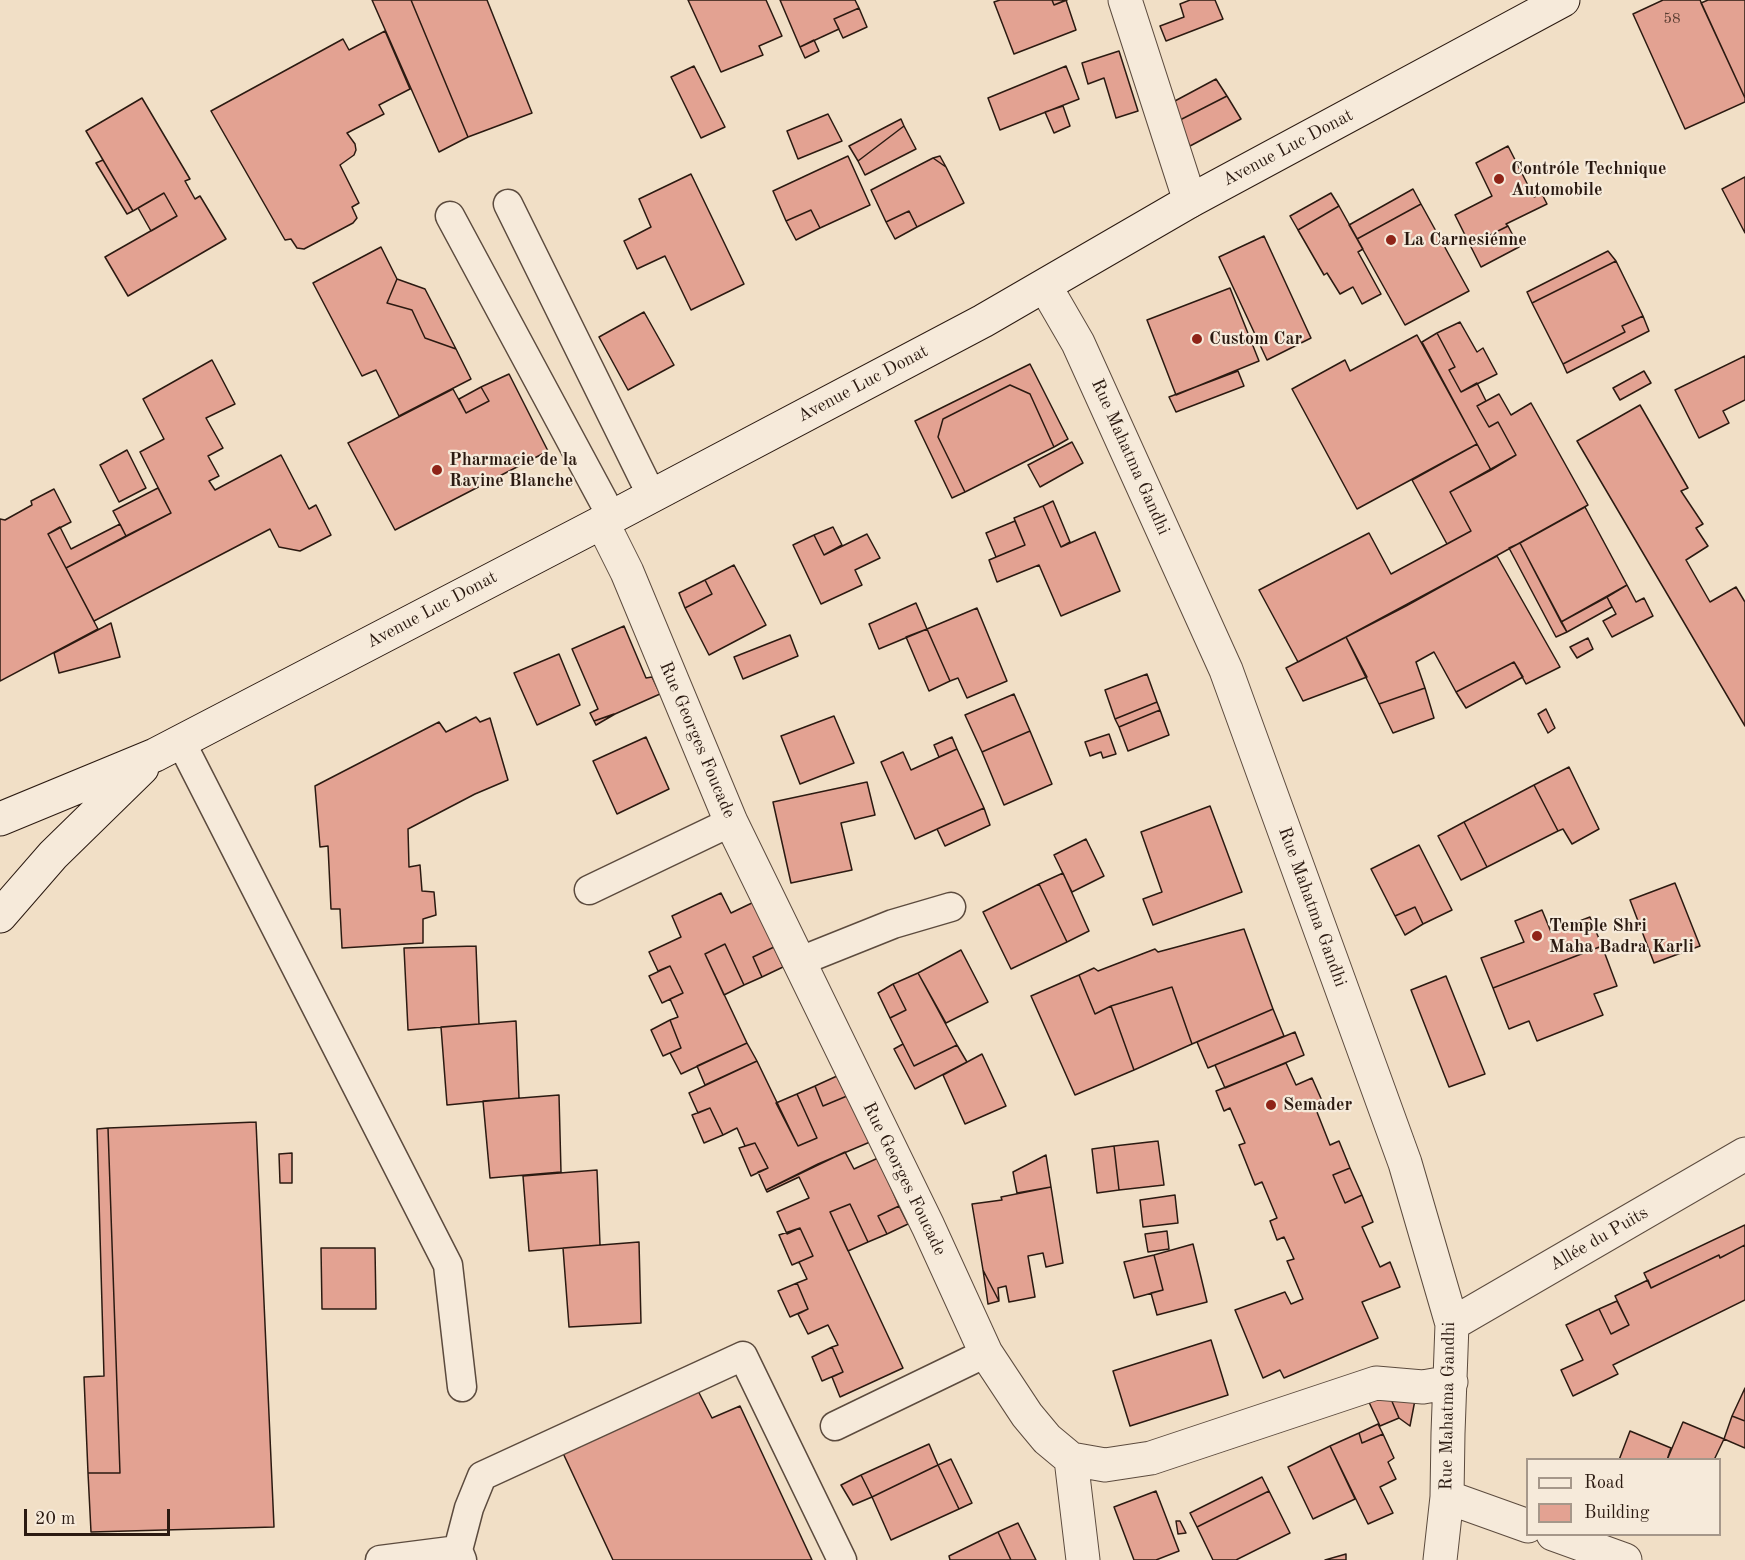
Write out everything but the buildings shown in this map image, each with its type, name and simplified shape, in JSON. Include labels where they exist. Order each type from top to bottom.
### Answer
[{"type":"street","points":[[1125,0],[1190,201]]},
{"type":"street","name":"Avenue Luc Donat","points":[[0,819],[168,749],[607,520],[973,327],[1190,201],[1563,0]]},
{"type":"street","name":"Rue Mahatma Gandhi","points":[[1045,286],[1078,343],[1226,670],[1406,1163],[1452,1324],[1447,1497],[1440,1560]]},
{"type":"street","name":"Rue Georges Foucade","points":[[607,520],[731,822],[928,1226],[986,1353],[1027,1415],[1047,1439],[1071,1459]]},
{"type":"street","name":"Avenue Luc Donat","points":[[0,916],[53,855],[168,749]]},
{"type":"street","name":"Allée du Puits","points":[[1452,1324],[1745,1154]]},
{"type":"street","points":[[1083,1560],[1071,1459],[1106,1465],[1151,1458],[1376,1383],[1423,1387],[1451,1382]]},
{"type":"street","points":[[1447,1497],[1526,1526]]},
{"type":"street","points":[[1558,1536],[1625,1560]]},
{"type":"lane","points":[[508,204],[652,496]]},
{"type":"lane","points":[[450,216],[607,520]]},
{"type":"lane","points":[[168,749],[448,1265],[462,1387]]},
{"type":"lane","points":[[589,890],[731,822]]},
{"type":"lane","points":[[798,962],[893,924],[951,907]]},
{"type":"lane","points":[[835,1426],[986,1353]]},
{"type":"lane","points":[[380,1560],[460,1555],[469,1508],[482,1476],[743,1356],[842,1560]]},
{"type":"place","name":"Contróle Technique Automobile","points":[[1499,179]]},
{"type":"place","name":"La Carnesiénne","points":[[1391,240]]},
{"type":"place","name":"Custom Car","points":[[1197,339]]},
{"type":"place","name":"Pharmacie de la Ravine Blanche","points":[[437,470]]},
{"type":"place","name":"Temple Shri Maha Badra Karli","points":[[1537,936]]},
{"type":"place","name":"Semader","points":[[1271,1105]]}]
